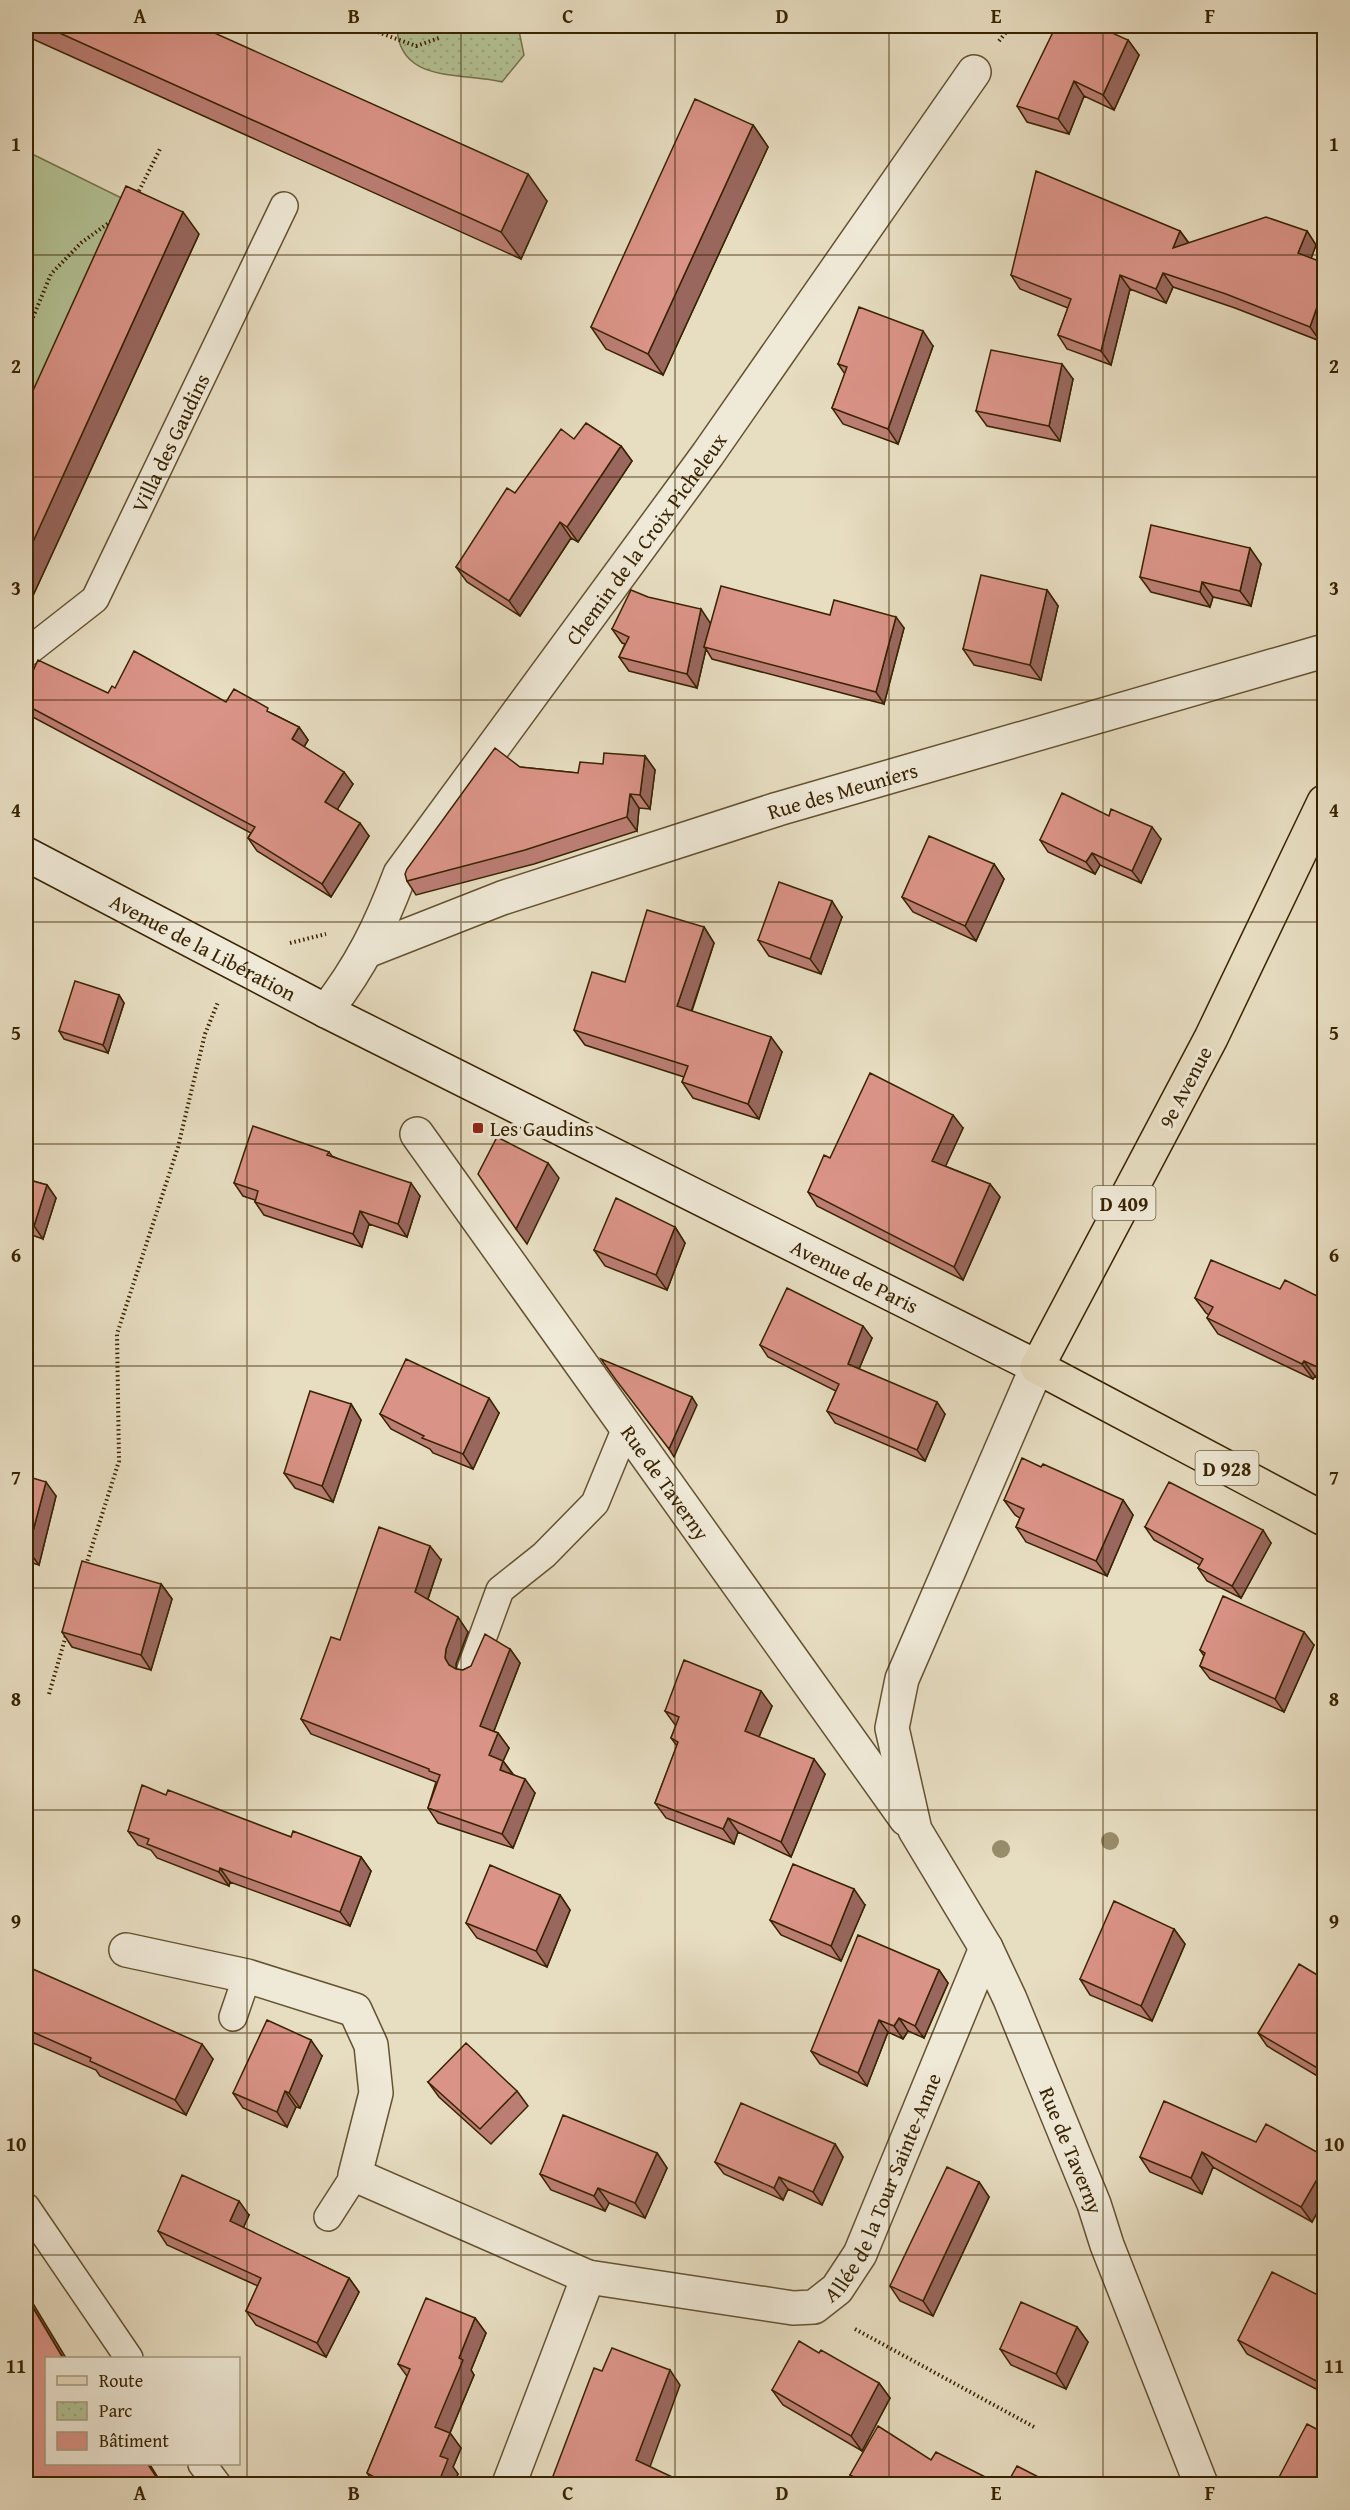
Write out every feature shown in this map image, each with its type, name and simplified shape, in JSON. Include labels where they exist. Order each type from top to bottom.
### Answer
[{"type":"main road","name":"9e Avenue","points":[[1037,1367],[1211,1038],[1324,802]]},
{"type":"main road","name":"Avenue de Paris","points":[[1037,1367],[1324,1519]]},
{"type":"street","name":"Chemin de la Croix Picheleux","points":[[326,1011],[367,951],[382,921],[400,874],[708,454],[974,72]]},
{"type":"street","name":"Rue des Meuniers","points":[[367,951],[502,898],[778,809],[1324,651]]},
{"type":"street","name":"Avenue de la Libération","points":[[26,854],[326,1011],[381,1037]]},
{"type":"street","name":"Avenue de Paris","points":[[381,1037],[1037,1367]]},
{"type":"street","name":"Rue de Taverny","points":[[417,1134],[915,1830],[986,1948],[1010,2000],[1094,2204],[1107,2245],[1201,2484]]},
{"type":"street","name":"Rue de Taverny","points":[[915,1830],[892,1728],[902,1679],[1037,1367]]},
{"type":"street","name":"Allée de la Tour Sainte-Anne","points":[[355,2175],[588,2277],[793,2308],[814,2307],[837,2289],[860,2254],[986,1948]]},
{"type":"street","points":[[126,1950],[247,1976],[355,2010],[370,2045],[376,2093],[355,2175]]},
{"type":"street","points":[[509,2484],[588,2277]]},
{"type":"lane","name":"Villa des Gaudins","points":[[26,653],[95,599],[284,206]]},
{"type":"lane","points":[[471,1669],[500,1590],[544,1555],[595,1503],[626,1428]]},
{"type":"lane","points":[[233,2017],[247,1976]]},
{"type":"lane","points":[[328,2217],[355,2175]]},
{"type":"lane","points":[[26,2207],[128,2357]]},
{"type":"lane","points":[[203,2465],[217,2484]]},
{"type":"path","points":[[361,26],[416,46],[438,38]]},
{"type":"path","points":[[136,196],[160,149]]},
{"type":"path","points":[[26,334],[51,274],[81,243],[123,212]]},
{"type":"path","points":[[269,980],[290,942],[382,921]]},
{"type":"path","points":[[84,1574],[119,1461],[117,1334],[178,1147],[205,1034],[234,962]]},
{"type":"path","points":[[49,1694],[68,1629]]},
{"type":"path","points":[[814,2307],[1036,2428]]},
{"type":"green space","points":[[397,26],[518,26],[524,55],[502,82],[434,72],[420,67],[408,58],[400,45]]},
{"type":"green space","points":[[26,151],[142,208],[26,452]]},
{"type":"building","points":[[44,26],[199,26],[528,174],[501,232]]},
{"type":"building","points":[[1056,26],[1097,26],[1128,40],[1103,95],[1074,81],[1058,119],[1017,106]]},
{"type":"building","points":[[695,99],[753,125],[648,354],[591,327]]},
{"type":"building","points":[[1036,171],[1180,231],[1173,248],[1266,217],[1307,231],[1298,253],[1324,263],[1324,287],[1310,327],[1226,294],[1163,273],[1156,289],[1120,275],[1101,351],[1058,335],[1071,299],[1011,275]]},
{"type":"building","points":[[126,186],[183,212],[26,557],[26,406]]},
{"type":"building","points":[[859,307],[923,331],[888,429],[832,408],[847,367],[838,364]]},
{"type":"building","points":[[991,350],[1062,364],[1049,426],[976,411]]},
{"type":"building","points":[[586,423],[621,446],[567,527],[560,522],[509,601],[456,567],[507,488],[515,493],[561,429],[574,439]]},
{"type":"building","points":[[1151,525],[1250,548],[1240,591],[1202,582],[1200,592],[1140,577]]},
{"type":"building","points":[[981,575],[1047,590],[1030,665],[963,649]]},
{"type":"building","points":[[721,586],[830,615],[834,600],[896,617],[876,692],[704,647]]},
{"type":"building","points":[[631,590],[648,597],[701,609],[687,674],[619,657],[629,637],[612,629]]},
{"type":"building","points":[[134,651],[226,702],[234,689],[268,708],[267,711],[299,727],[292,739],[344,772],[325,802],[360,823],[322,884],[248,838],[255,827],[26,705],[26,686],[38,660],[108,693],[112,686],[115,688]]},
{"type":"building","points":[[495,748],[520,767],[578,773],[580,762],[603,764],[604,753],[645,756],[640,795],[630,794],[627,817],[525,850],[407,881],[405,874],[407,869]]},
{"type":"building","points":[[1062,793],[1109,816],[1111,809],[1152,827],[1132,871],[1092,853],[1086,862],[1040,840]]},
{"type":"building","points":[[929,836],[994,864],[965,926],[902,897]]},
{"type":"building","points":[[779,882],[832,901],[810,959],[758,940]]},
{"type":"building","points":[[647,910],[704,927],[677,1006],[771,1037],[748,1104],[682,1082],[688,1066],[574,1030],[592,972],[625,982]]},
{"type":"building","points":[[75,981],[119,995],[103,1045],[59,1031]]},
{"type":"building","points":[[870,1073],[953,1115],[932,1161],[990,1184],[954,1267],[808,1192],[824,1155],[830,1158]]},
{"type":"building","points":[[253,1126],[329,1152],[327,1155],[411,1183],[398,1224],[360,1211],[353,1234],[255,1202],[258,1191],[234,1183]]},
{"type":"building","points":[[497,1137],[548,1163],[516,1229],[478,1174]]},
{"type":"building","points":[[26,1179],[47,1185],[34,1226],[26,1224]]},
{"type":"building","points":[[616,1198],[675,1227],[656,1275],[594,1250]]},
{"type":"building","points":[[1211,1260],[1280,1289],[1285,1280],[1319,1297],[1324,1286],[1324,1370],[1304,1361],[1302,1364],[1207,1318],[1213,1307],[1195,1298]]},
{"type":"building","points":[[787,1288],[863,1326],[848,1364],[937,1402],[917,1450],[827,1411],[839,1384],[760,1345]]},
{"type":"building","points":[[406,1359],[489,1398],[463,1454],[422,1438],[424,1436],[380,1414]]},
{"type":"building","points":[[601,1359],[692,1397],[669,1449],[616,1380]]},
{"type":"building","points":[[310,1391],[351,1404],[322,1486],[284,1473]]},
{"type":"building","points":[[1022,1458],[1041,1467],[1043,1464],[1123,1500],[1096,1561],[1016,1527],[1024,1509],[1004,1500]]},
{"type":"building","points":[[26,1476],[46,1482],[28,1550],[26,1549]]},
{"type":"building","points":[[1169,1482],[1263,1530],[1232,1586],[1198,1568],[1203,1559],[1145,1527]]},
{"type":"building","points":[[379,1527],[430,1546],[415,1592],[458,1617],[446,1649],[445,1658],[449,1665],[463,1670],[471,1666],[485,1634],[510,1649],[480,1726],[498,1733],[489,1755],[503,1761],[500,1770],[525,1779],[502,1834],[428,1808],[440,1775],[301,1719],[331,1637],[340,1640]]},
{"type":"building","points":[[82,1561],[161,1584],[141,1655],[62,1632]]},
{"type":"building","points":[[1223,1596],[1304,1632],[1275,1699],[1200,1666],[1205,1653],[1200,1650]]},
{"type":"building","points":[[684,1660],[761,1691],[745,1731],[814,1759],[781,1842],[728,1818],[723,1829],[655,1803],[678,1742],[671,1738],[679,1717],[665,1711]]},
{"type":"building","points":[[142,1785],[166,1795],[168,1790],[291,1837],[293,1831],[361,1857],[340,1912],[220,1868],[219,1872],[147,1844],[149,1839],[128,1831]]},
{"type":"building","points":[[793,1864],[854,1889],[831,1946],[770,1920]]},
{"type":"building","points":[[490,1865],[560,1895],[536,1951],[466,1923]]},
{"type":"building","points":[[1114,1901],[1174,1929],[1141,2006],[1080,1979]]},
{"type":"building","points":[[858,1935],[939,1970],[915,2026],[899,2018],[894,2026],[879,2020],[858,2073],[811,2051]]},
{"type":"building","points":[[1299,1964],[1324,1979],[1324,2059],[1319,2069],[1258,2033]]},
{"type":"building","points":[[26,1966],[202,2044],[175,2100],[26,2029]]},
{"type":"building","points":[[267,2020],[311,2040],[289,2093],[285,2091],[277,2112],[233,2093]]},
{"type":"building","points":[[466,2043],[517,2091],[480,2129],[428,2082]]},
{"type":"building","points":[[1164,2101],[1256,2142],[1266,2124],[1324,2156],[1324,2167],[1301,2207],[1202,2152],[1191,2178],[1140,2157]]},
{"type":"building","points":[[741,2103],[835,2144],[813,2192],[779,2177],[774,2188],[715,2162]]},
{"type":"building","points":[[563,2115],[657,2153],[635,2203],[598,2188],[594,2196],[540,2174]]},
{"type":"building","points":[[947,2167],[979,2182],[923,2301],[890,2286]]},
{"type":"building","points":[[182,2175],[239,2201],[230,2221],[349,2278],[317,2343],[246,2311],[261,2278],[158,2231]]},
{"type":"building","points":[[1272,2272],[1324,2298],[1324,2385],[1238,2340]]},
{"type":"building","points":[[26,2296],[62,2357],[45,2357],[45,2465],[148,2465],[161,2484],[36,2484],[26,2470]]},
{"type":"building","points":[[426,2298],[475,2318],[459,2358],[463,2360],[435,2427],[450,2433],[440,2456],[448,2459],[438,2484],[373,2484],[376,2478],[367,2473],[410,2369],[398,2364]]},
{"type":"building","points":[[1021,2302],[1077,2327],[1056,2374],[1000,2349]]},
{"type":"building","points":[[799,2341],[819,2353],[821,2350],[879,2383],[851,2436],[772,2390]]},
{"type":"building","points":[[612,2348],[670,2370],[636,2460],[687,2484],[550,2484],[594,2368],[602,2371]]},
{"type":"building","points":[[1307,2424],[1324,2433],[1324,2484],[1276,2483]]},
{"type":"building","points":[[878,2426],[931,2460],[936,2452],[999,2484],[868,2484],[850,2475]]},
{"type":"building","points":[[1017,2466],[1052,2484],[1007,2484]]},
{"type":"place","name":"Les Gaudins","points":[[478,1128]]}]
